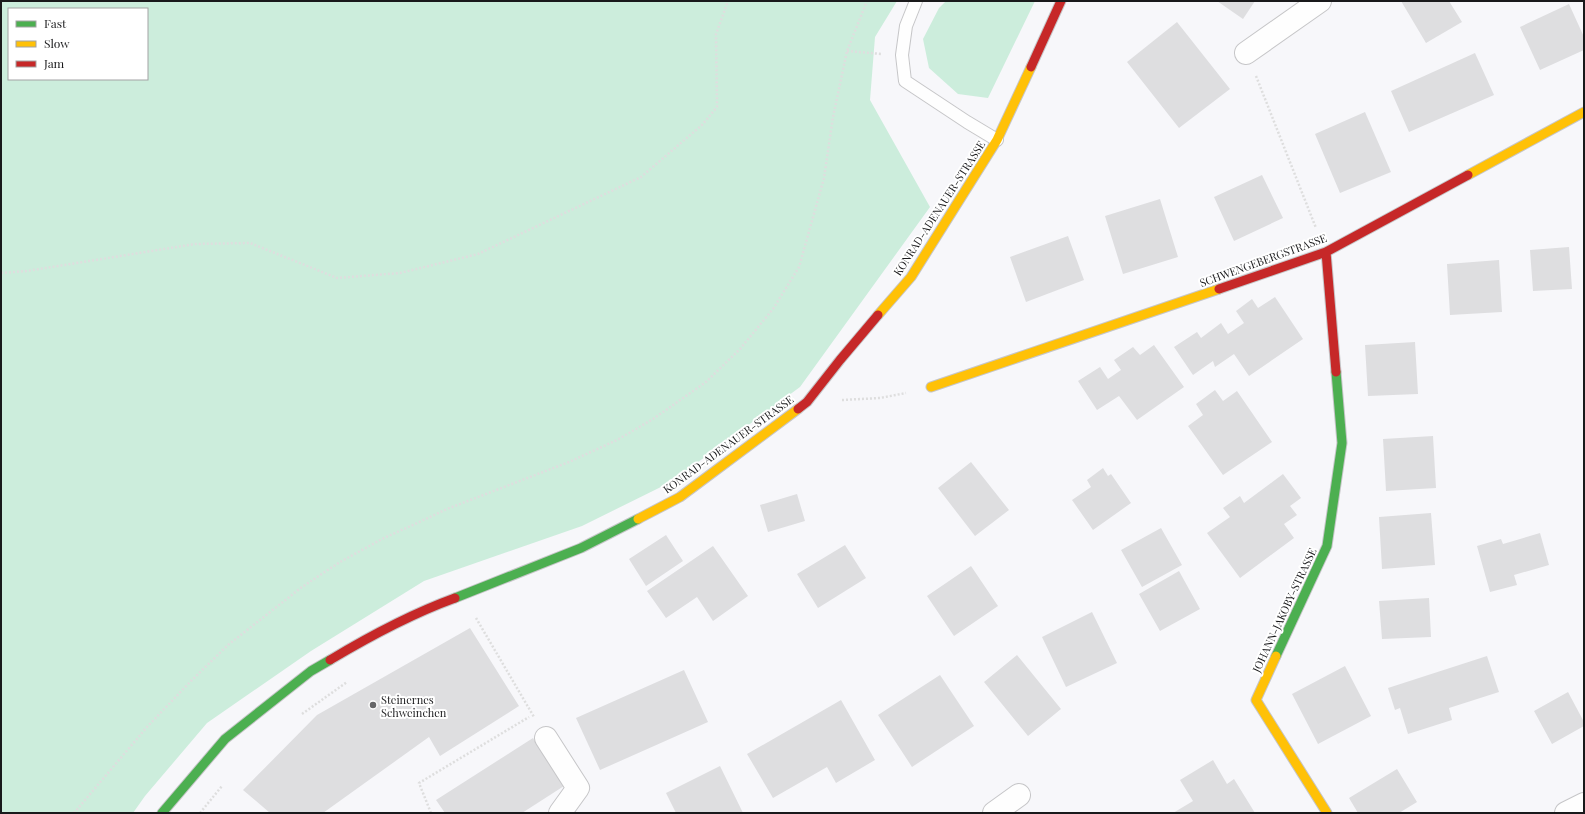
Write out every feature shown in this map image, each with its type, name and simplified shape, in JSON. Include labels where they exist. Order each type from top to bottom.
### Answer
[{"type":"street","name":"KONRAD-ADENAUER-STRASSE","points":[[162,813],[225,739],[311,671],[372,635],[433,606],[480,589],[581,548],[680,497],[807,402],[840,360],[911,277],[997,140],[1061,1]]},
{"type":"street","points":[[1246,53],[1320,1]]},
{"type":"street","name":"SCHWENGEBERGSTRASSE","points":[[931,388],[1326,252],[1584,112]]},
{"type":"street","name":"JOHANN-JAKOBY-STRASSE","points":[[1326,252],[1342,444],[1327,546],[1256,700],[1327,813]]},
{"type":"street","points":[[546,738],[578,788],[560,813]]},
{"type":"street","points":[[994,813],[1019,795]]},
{"type":"street","points":[[1566,813],[1584,804]]},
{"type":"lane","points":[[916,1],[906,26],[902,55],[905,81],[997,140]]},
{"type":"path","points":[[1,273],[27,271],[195,244],[250,243],[337,278],[400,273],[478,254],[641,177],[702,125],[717,107],[716,34],[728,1]]},
{"type":"path","points":[[74,813],[190,681],[228,645],[302,587],[340,562],[447,509],[569,462],[617,440],[706,382],[740,349],[773,309],[799,267],[824,178],[833,117],[847,51],[867,1]]},
{"type":"path","points":[[847,51],[902,55]]},
{"type":"path","points":[[1246,53],[1326,252]]},
{"type":"path","points":[[807,402],[880,398],[931,388]]},
{"type":"path","points":[[472,612],[525,702]]},
{"type":"path","points":[[431,813],[419,783],[533,714]]},
{"type":"green space","points":[[1,1],[897,1],[875,37],[870,100],[930,207],[800,387],[671,482],[582,526],[424,581],[311,651],[207,723],[145,796],[133,813],[1,813]]},
{"type":"green space","points":[[946,1],[1035,1],[988,98],[958,94],[929,68],[923,39],[939,8]]},
{"type":"building","points":[[1217,1],[1255,1],[1243,19]]},
{"type":"building","points":[[1401,1],[1449,1],[1462,22],[1426,43]]},
{"type":"building","points":[[1569,4],[1584,37],[1584,50],[1540,70],[1520,27]]},
{"type":"building","points":[[1177,22],[1230,89],[1179,128],[1127,62]]},
{"type":"building","points":[[1475,53],[1494,95],[1409,132],[1391,91]]},
{"type":"building","points":[[1365,112],[1391,172],[1340,193],[1315,134]]},
{"type":"building","points":[[1262,175],[1283,218],[1234,241],[1214,197]]},
{"type":"building","points":[[1160,199],[1178,257],[1123,274],[1105,216]]},
{"type":"building","points":[[1068,236],[1084,280],[1026,302],[1010,257]]},
{"type":"building","points":[[1569,247],[1572,289],[1533,291],[1530,250]]},
{"type":"building","points":[[1499,260],[1502,312],[1450,315],[1447,264]]},
{"type":"building","points":[[1275,297],[1303,339],[1249,376],[1234,354],[1215,367],[1213,361],[1193,375],[1174,347],[1197,332],[1201,338],[1221,323],[1228,334],[1244,323],[1236,311],[1252,299],[1258,308]]},
{"type":"building","points":[[1415,342],[1418,394],[1368,396],[1365,345]]},
{"type":"building","points":[[1154,345],[1184,387],[1137,420],[1119,396],[1097,410],[1078,381],[1100,367],[1108,379],[1121,370],[1114,360],[1133,347],[1140,355]]},
{"type":"building","points":[[1215,390],[1223,401],[1237,391],[1272,442],[1223,475],[1188,426],[1203,415],[1196,404]]},
{"type":"building","points":[[1433,436],[1436,488],[1386,491],[1383,439]]},
{"type":"building","points":[[971,462],[1009,510],[975,536],[938,488]]},
{"type":"building","points":[[1103,468],[1108,476],[1111,474],[1131,503],[1093,530],[1072,500],[1091,487],[1087,480]]},
{"type":"building","points":[[1283,474],[1301,498],[1290,506],[1297,515],[1284,524],[1294,538],[1240,578],[1207,533],[1230,517],[1223,508],[1240,496],[1244,503]]},
{"type":"building","points":[[797,494],[805,521],[768,532],[760,505]]},
{"type":"building","points":[[1431,513],[1435,565],[1382,569],[1379,517]]},
{"type":"building","points":[[1161,528],[1182,565],[1142,587],[1121,550]]},
{"type":"building","points":[[1540,533],[1549,565],[1514,575],[1517,585],[1490,592],[1477,546],[1501,539],[1503,544]]},
{"type":"building","points":[[666,535],[683,561],[646,586],[629,559]]},
{"type":"building","points":[[845,545],[866,578],[818,608],[797,574]]},
{"type":"building","points":[[713,546],[748,596],[713,621],[697,597],[666,618],[647,591]]},
{"type":"building","points":[[971,566],[998,606],[954,636],[927,596]]},
{"type":"building","points":[[1179,571],[1200,609],[1160,631],[1139,594]]},
{"type":"building","points":[[1429,598],[1431,637],[1382,639],[1379,601]]},
{"type":"building","points":[[1092,612],[1117,663],[1066,687],[1042,637]]},
{"type":"building","points":[[470,628],[519,706],[440,756],[429,737],[323,813],[270,813],[243,790],[317,715]]},
{"type":"building","points":[[1017,655],[1061,709],[1028,736],[984,682]]},
{"type":"building","points":[[1487,656],[1499,692],[1449,708],[1452,720],[1408,734],[1400,708],[1395,710],[1388,688]]},
{"type":"building","points":[[1345,666],[1371,716],[1318,744],[1292,694]]},
{"type":"building","points":[[684,670],[708,722],[600,770],[576,718]]},
{"type":"building","points":[[940,675],[974,726],[912,767],[878,715]]},
{"type":"building","points":[[1568,692],[1584,722],[1584,726],[1552,744],[1534,711]]},
{"type":"building","points":[[841,700],[875,760],[836,783],[827,767],[773,798],[747,754]]},
{"type":"building","points":[[533,738],[564,786],[522,813],[445,813],[436,800]]},
{"type":"building","points":[[1213,760],[1227,784],[1234,779],[1255,813],[1173,813],[1193,801],[1180,780]]},
{"type":"building","points":[[720,766],[743,813],[676,813],[666,793]]},
{"type":"building","points":[[1397,769],[1417,802],[1399,813],[1358,813],[1349,798]]},
{"type":"traffic: fast","points":[[1276,656],[1327,546],[1342,443],[1336,372]]},
{"type":"traffic: fast","points":[[455,598],[581,548],[638,519]]},
{"type":"traffic: fast","points":[[162,813],[225,739],[311,671],[330,660]]},
{"type":"traffic: slow","points":[[878,315],[911,277],[997,140],[1031,67]]},
{"type":"traffic: slow","points":[[1468,175],[1584,112]]},
{"type":"traffic: slow","points":[[931,387],[1219,289]]},
{"type":"traffic: slow","points":[[638,519],[680,497],[798,409]]},
{"type":"traffic: slow","points":[[1276,656],[1256,700],[1327,813]]},
{"type":"traffic: jam","points":[[1031,67],[1061,1]]},
{"type":"traffic: jam","points":[[1219,289],[1326,252],[1468,175]]},
{"type":"traffic: jam","points":[[1326,252],[1336,372]]},
{"type":"traffic: jam","points":[[798,409],[807,402],[878,315]]},
{"type":"traffic: jam","points":[[330,660],[391,626],[455,598]]},
{"type":"place","name":"Steinernes Schweinchen","points":[[373,705]]}]
